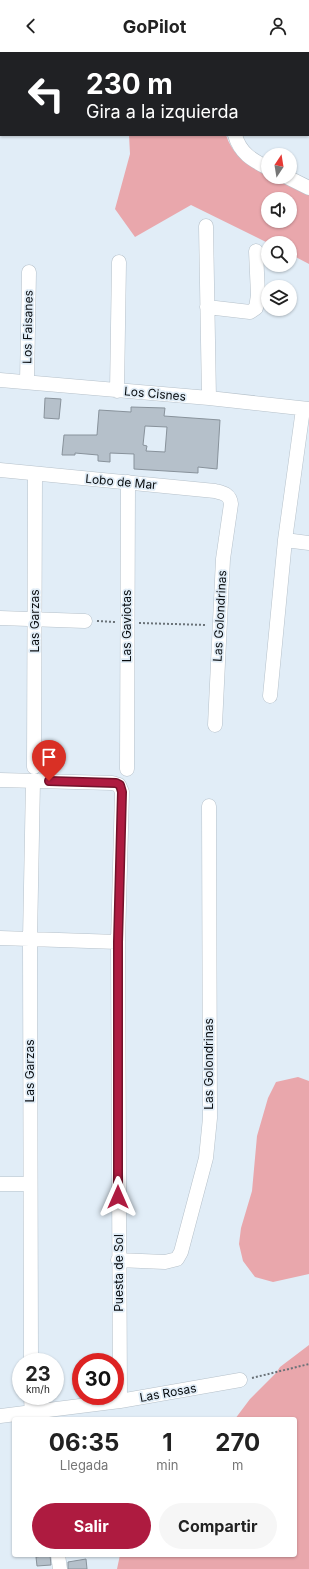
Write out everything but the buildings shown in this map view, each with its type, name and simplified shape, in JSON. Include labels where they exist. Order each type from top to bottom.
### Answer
[{"type":"street","points":[[235,136],[244,154],[261,165]]},
{"type":"street","points":[[297,182],[309,188]]},
{"type":"street","points":[[206,226],[209,398]]},
{"type":"street","points":[[207,307],[250,312],[256,308],[258,295],[256,251]]},
{"type":"street","points":[[117,391],[119,262]]},
{"type":"street","name":"Los Faisanes","points":[[27,382],[30,272]]},
{"type":"street","name":"Los Cisnes","points":[[0,380],[209,398],[306,409]]},
{"type":"street","points":[[270,696],[285,540],[306,409]]},
{"type":"street","name":"Lobo de Mar","points":[[0,470],[220,492],[230,498],[231,508]]},
{"type":"street","name":"Las Garzas","points":[[31,1353],[30,939],[36,620],[35,474]]},
{"type":"street","name":"Las Gaviotas","points":[[127,769],[128,482]]},
{"type":"street","name":"Las Golondrinas","points":[[215,725],[223,559],[231,508]]},
{"type":"street","points":[[285,540],[309,543]]},
{"type":"street","points":[[0,618],[85,621]]},
{"type":"street","points":[[0,780],[33,774]]},
{"type":"street","name":"Puesta de Sol","points":[[33,774],[112,783],[120,785],[122,792],[118,942],[119,1353]]},
{"type":"street","name":"Las Golondrinas","points":[[118,1260],[165,1262],[177,1259],[181,1252],[206,1158],[210,1118],[209,806]]},
{"type":"street","points":[[0,938],[118,942]]},
{"type":"street","points":[[0,1184],[30,1184]]},
{"type":"street","name":"Las Rosas","points":[[124,1400],[240,1380]]},
{"type":"street","points":[[31,1405],[32,1416]]},
{"type":"street","name":"Las Rosas","points":[[0,1416],[32,1416],[97,1405]]},
{"type":"street","points":[[58,1557],[60,1569]]},
{"type":"path","points":[[85,621],[220,626]]},
{"type":"path","points":[[240,1380],[270,1375],[309,1364]]},
{"type":"shaded area","points":[[129,136],[226,136],[233,149],[242,159],[261,170],[261,184],[288,184],[309,195],[309,264],[297,258],[297,236],[261,236],[261,240],[191,205],[135,237],[115,209],[130,154]]},
{"type":"shaded area","points":[[298,1077],[309,1081],[309,1274],[273,1282],[255,1277],[243,1261],[239,1244],[241,1228],[252,1191],[257,1136],[268,1098],[276,1082]]},
{"type":"shaded area","points":[[309,1345],[309,1569],[117,1569],[120,1557],[297,1557],[297,1417],[236,1417],[250,1399],[280,1367]]},
{"type":"route","points":[[49,781],[116,783],[122,788],[118,942],[118,1197]]}]
